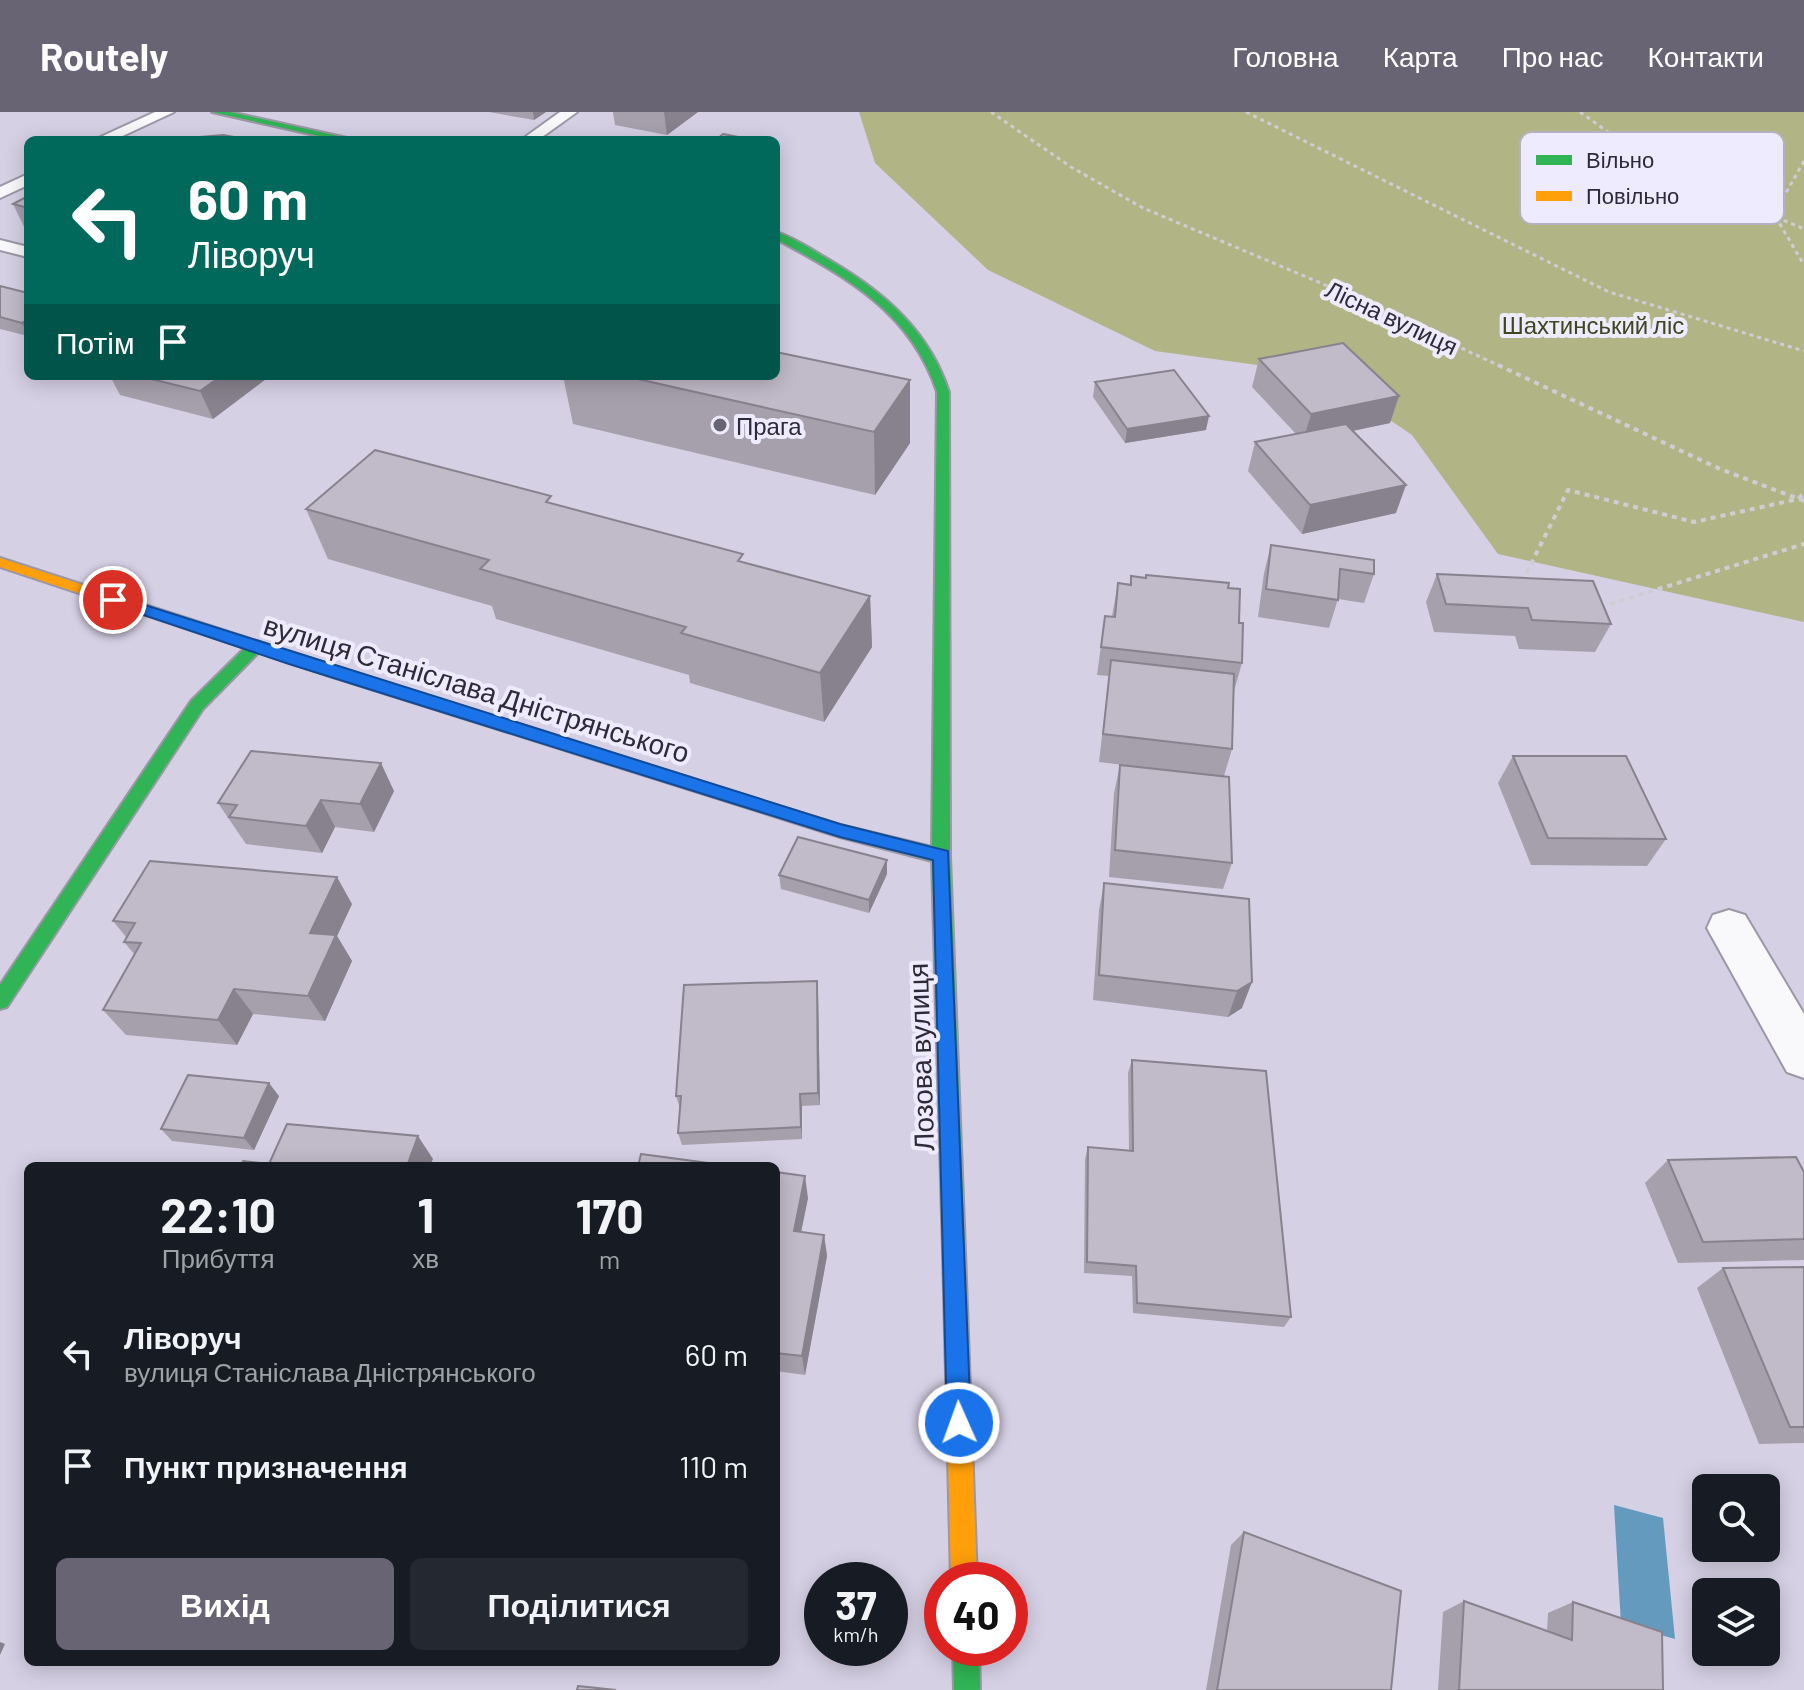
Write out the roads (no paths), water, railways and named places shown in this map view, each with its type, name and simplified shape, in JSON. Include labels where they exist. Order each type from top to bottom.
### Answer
[{"type":"street","points":[[217,112],[332,136]]},
{"type":"street","name":"Лозова вулиця","points":[[780,237],[851,279],[901,319],[929,354],[943,392],[941,856],[963,1562]]},
{"type":"street","name":"вулиця Станіслава Дністрянського","points":[[0,562],[255,647],[840,831],[941,856]]},
{"type":"street","points":[[0,1001],[197,705],[255,647]]},
{"type":"street","points":[[1729,928],[1804,1057]]},
{"type":"street","points":[[966,1666],[967,1690]]},
{"type":"lane","points":[[113,136],[167,112]]},
{"type":"lane","points":[[534,136],[570,112]]},
{"type":"lane","points":[[0,193],[24,181]]},
{"type":"lane","points":[[0,245],[24,251]]},
{"type":"water","points":[[1614,1505],[1663,1518],[1675,1639],[1621,1624]]},
{"type":"place","name":"Прага","points":[[720,425]]},
{"type":"park label","name":"Шахтинський ліс","points":[[1593,324]]}]
